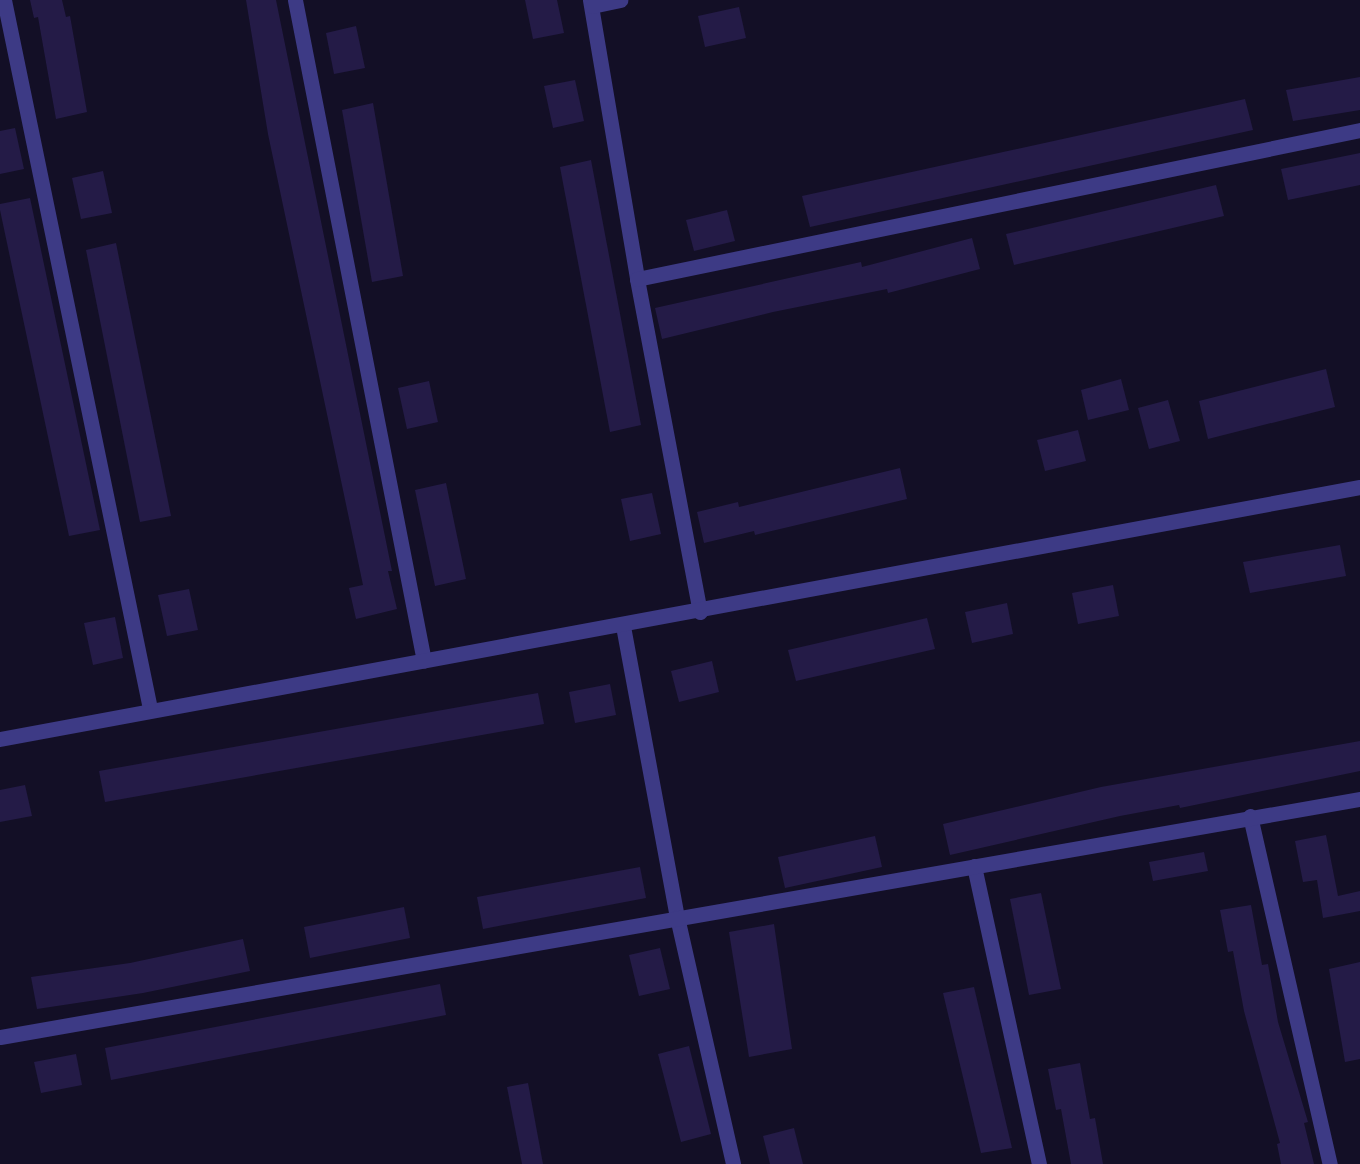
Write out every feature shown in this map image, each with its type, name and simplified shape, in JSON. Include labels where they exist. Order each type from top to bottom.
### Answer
[{"type":"street","points":[[4,0],[150,709]]},
{"type":"street","points":[[296,0],[423,661]]},
{"type":"street","points":[[620,0],[591,3],[637,279],[700,612]]},
{"type":"street","points":[[637,279],[1360,129]]},
{"type":"street","points":[[0,739],[150,709],[700,612],[1360,487]]},
{"type":"street","points":[[623,626],[676,917],[734,1164]]},
{"type":"street","points":[[0,1037],[1250,816],[1360,799]]},
{"type":"street","points":[[1250,816],[1330,1164]]},
{"type":"street","points":[[974,866],[1039,1164]]},
{"type":"building","points":[[30,0],[62,0],[66,17],[70,16],[87,112],[56,119],[38,17],[34,18]]},
{"type":"building","points":[[246,0],[276,0],[392,571],[388,571],[397,609],[356,619],[349,588],[363,585],[268,134]]},
{"type":"building","points":[[525,0],[557,0],[564,33],[533,39]]},
{"type":"building","points":[[739,7],[746,38],[705,47],[698,16]]},
{"type":"building","points":[[356,26],[365,68],[334,74],[326,33]]},
{"type":"building","points":[[1360,77],[1360,110],[1293,121],[1286,90]]},
{"type":"building","points":[[575,80],[584,121],[553,128],[544,86]]},
{"type":"building","points":[[1245,99],[1253,130],[810,227],[802,196]]},
{"type":"building","points":[[373,103],[403,276],[372,282],[342,110]]},
{"type":"building","points":[[15,128],[24,169],[0,174],[0,131]]},
{"type":"building","points":[[1360,153],[1360,185],[1288,200],[1281,169]]},
{"type":"building","points":[[591,160],[641,425],[610,432],[560,167]]},
{"type":"building","points":[[103,171],[112,213],[81,219],[72,178]]},
{"type":"building","points":[[1216,185],[1224,216],[1014,265],[1006,234]]},
{"type":"building","points":[[30,198],[100,530],[69,536],[0,210],[0,204]]},
{"type":"building","points":[[727,210],[735,241],[694,251],[686,220]]},
{"type":"building","points":[[972,238],[980,269],[888,293],[887,289],[773,312],[662,339],[655,308],[861,262],[862,267]]},
{"type":"building","points":[[116,243],[171,516],[140,522],[86,250]]},
{"type":"building","points":[[1326,369],[1335,407],[1208,439],[1199,401]]},
{"type":"building","points":[[1121,379],[1129,410],[1088,420],[1081,390]]},
{"type":"building","points":[[429,381],[438,422],[407,429],[398,388]]},
{"type":"building","points":[[1168,400],[1180,441],[1149,449],[1138,408]]},
{"type":"building","points":[[1078,430],[1086,461],[1045,471],[1037,440]]},
{"type":"building","points":[[900,468],[907,499],[755,535],[754,531],[704,543],[697,512],[738,502],[739,507]]},
{"type":"building","points":[[446,483],[466,579],[435,586],[415,490]]},
{"type":"building","points":[[652,493],[661,534],[630,541],[621,499]]},
{"type":"building","points":[[1340,545],[1346,576],[1250,593],[1243,562]]},
{"type":"building","points":[[1113,585],[1119,616],[1078,624],[1072,593]]},
{"type":"building","points":[[189,589],[198,630],[167,636],[158,595]]},
{"type":"building","points":[[1007,603],[1013,634],[972,643],[965,612]]},
{"type":"building","points":[[115,617],[123,658],[93,665],[84,623]]},
{"type":"building","points":[[927,618],[935,649],[796,681],[788,650]]},
{"type":"building","points":[[712,661],[719,692],[679,702],[671,671]]},
{"type":"building","points":[[610,684],[616,715],[575,723],[569,692]]},
{"type":"building","points":[[538,693],[544,724],[105,802],[99,771]]},
{"type":"building","points":[[1360,741],[1360,771],[1180,808],[1179,805],[1120,816],[950,855],[943,824],[1101,787]]},
{"type":"building","points":[[25,785],[32,816],[0,822],[0,790]]},
{"type":"building","points":[[1326,835],[1338,896],[1360,891],[1360,911],[1323,918],[1317,880],[1303,882],[1295,841]]},
{"type":"building","points":[[875,836],[882,867],[785,888],[778,857]]},
{"type":"building","points":[[1204,852],[1208,871],[1153,881],[1149,862]]},
{"type":"building","points":[[640,867],[646,898],[483,929],[477,897]]},
{"type":"building","points":[[1041,893],[1061,989],[1029,995],[1010,899]]},
{"type":"building","points":[[1251,905],[1262,965],[1268,964],[1278,1022],[1308,1122],[1304,1123],[1314,1164],[1281,1164],[1277,1144],[1280,1143],[1244,1011],[1233,951],[1228,952],[1220,910]]},
{"type":"building","points":[[404,907],[410,938],[310,958],[304,927]]},
{"type":"building","points":[[774,924],[792,1049],[749,1057],[729,932]]},
{"type":"building","points":[[243,939],[250,971],[143,993],[37,1009],[31,977],[130,963]]},
{"type":"building","points":[[660,948],[670,989],[639,996],[629,955]]},
{"type":"building","points":[[1360,962],[1360,1059],[1345,1062],[1329,969]]},
{"type":"building","points":[[440,984],[446,1015],[111,1080],[105,1048]]},
{"type":"building","points":[[974,987],[1012,1148],[981,1153],[943,993]]},
{"type":"building","points":[[689,1046],[711,1134],[681,1142],[658,1054]]},
{"type":"building","points":[[76,1054],[82,1085],[41,1093],[34,1062]]},
{"type":"building","points":[[1080,1063],[1090,1119],[1095,1118],[1103,1164],[1071,1164],[1061,1109],[1056,1110],[1048,1069]]},
{"type":"building","points":[[528,1083],[543,1164],[522,1164],[507,1087]]},
{"type":"building","points":[[794,1128],[803,1164],[770,1164],[763,1136]]}]
